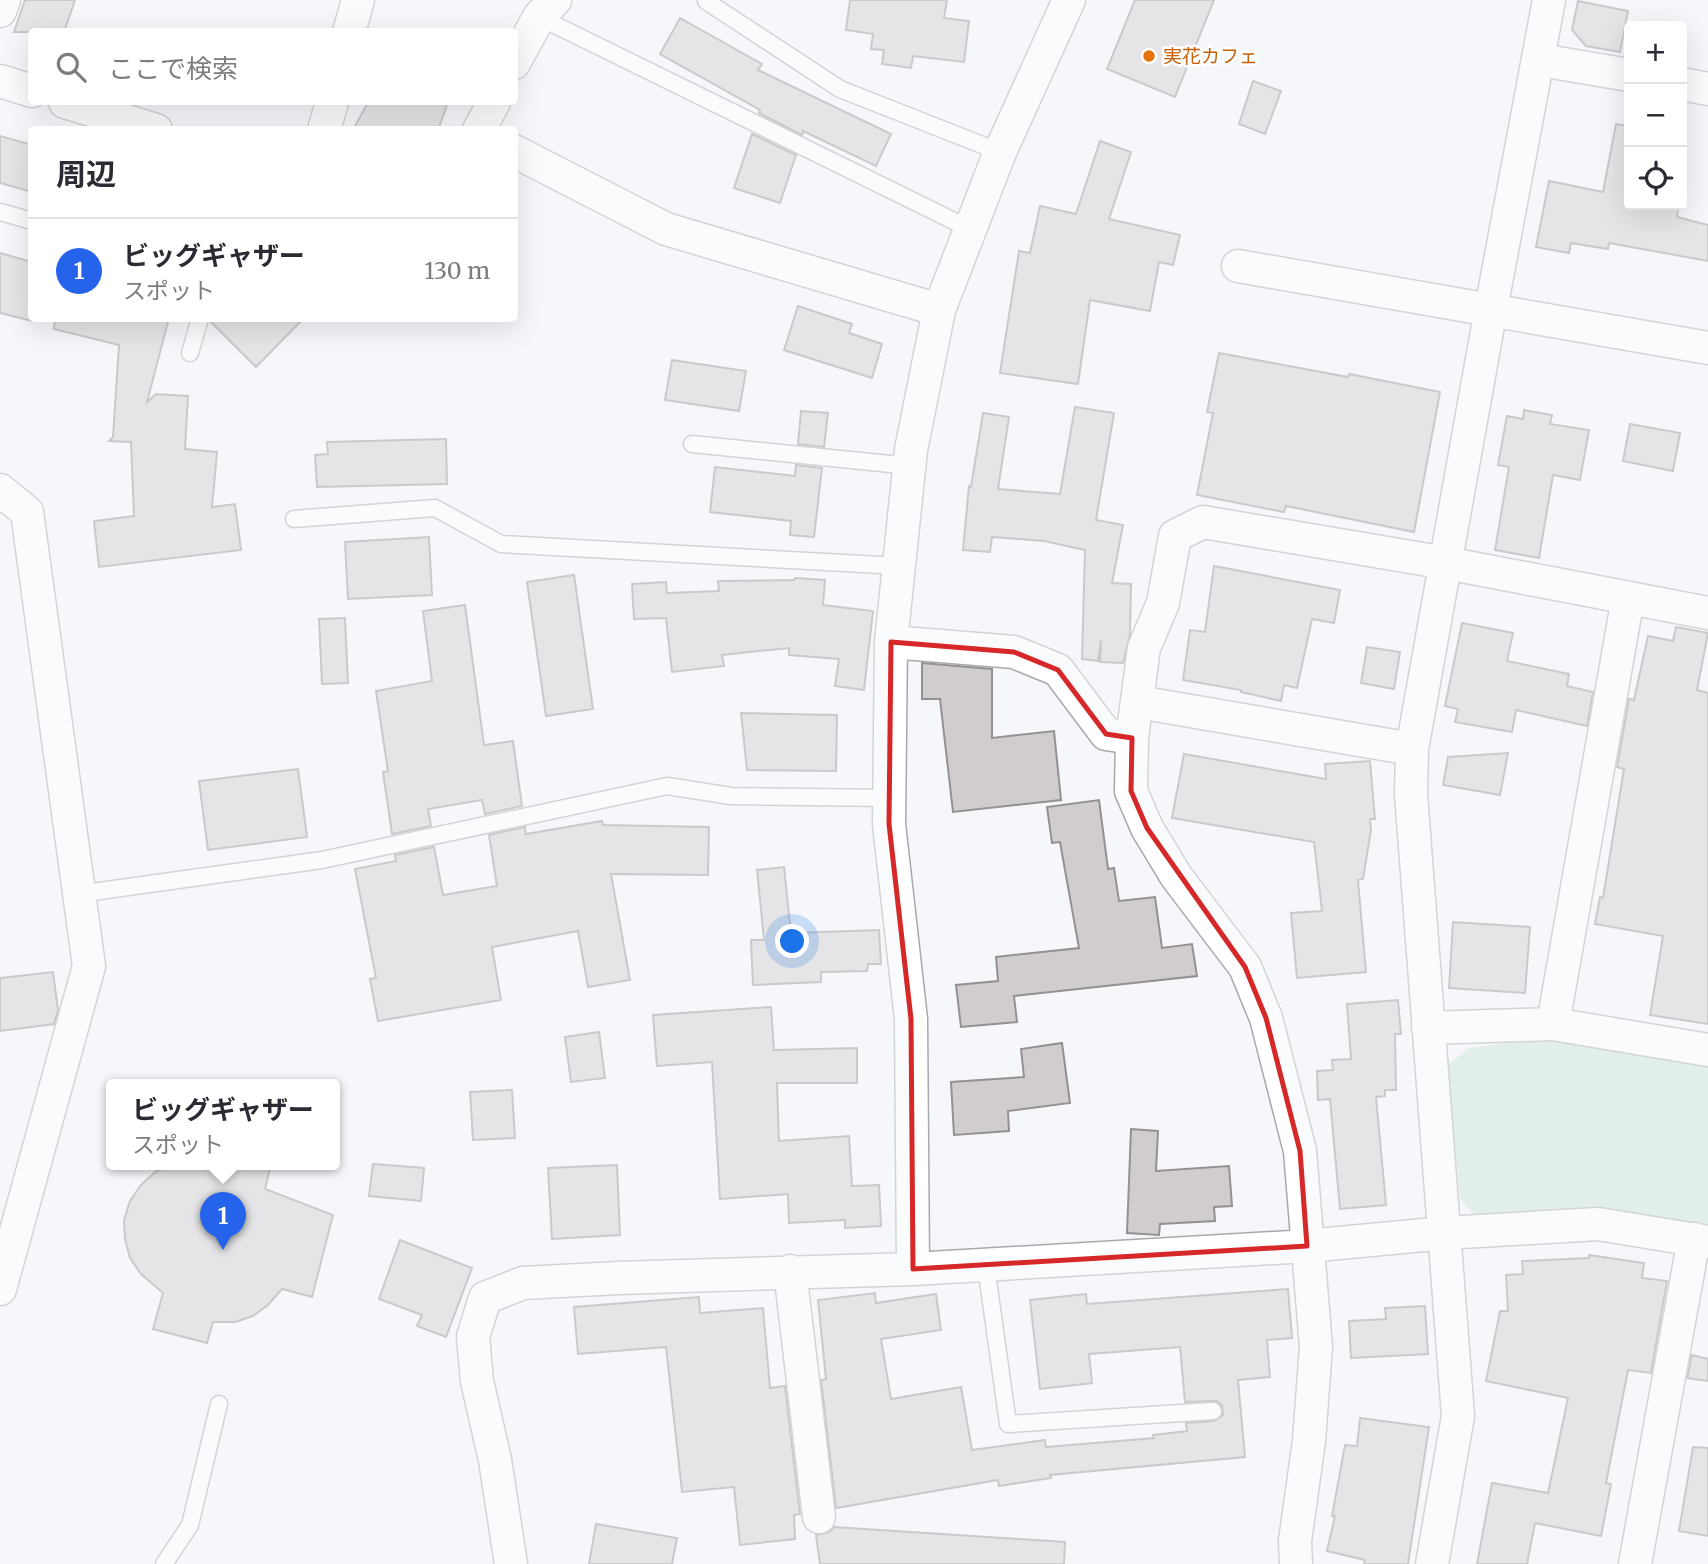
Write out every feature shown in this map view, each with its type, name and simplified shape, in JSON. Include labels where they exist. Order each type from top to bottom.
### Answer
[{"type":"street","points":[[0,11],[4,0]]},
{"type":"street","points":[[913,1269],[911,1019],[889,824],[891,642],[909,466],[939,310],[1000,152],[1069,0]]},
{"type":"street","points":[[1432,1564],[1458,1416],[1411,794],[1412,749],[1549,0]]},
{"type":"street","points":[[518,56],[547,9]]},
{"type":"street","points":[[1540,60],[1624,74]]},
{"type":"street","points":[[0,80],[28,90]]},
{"type":"street","points":[[1687,85],[1708,89]]},
{"type":"street","points":[[75,105],[143,126]]},
{"type":"street","points":[[325,126],[331,105]]},
{"type":"street","points":[[481,126],[492,105]]},
{"type":"street","points":[[518,153],[666,229],[939,310]]},
{"type":"street","points":[[1238,266],[1708,348]]},
{"type":"street","points":[[0,490],[27,512],[89,966],[0,1289]]},
{"type":"street","points":[[1296,1564],[1295,1541],[1309,1441],[1316,1348],[1300,1150],[1266,1018],[1245,967],[1176,876],[1147,828],[1131,791],[1132,738],[1144,648],[1163,603],[1175,536],[1202,522],[1446,563],[1708,613]]},
{"type":"street","points":[[1553,1024],[1628,598]]},
{"type":"street","points":[[891,642],[1014,652],[1058,670],[1107,734],[1132,738]]},
{"type":"street","points":[[1138,702],[1412,749]]},
{"type":"street","points":[[1428,1028],[1553,1024],[1708,1050]]},
{"type":"street","points":[[511,1564],[495,1460],[477,1381],[474,1337],[485,1298],[523,1283],[790,1271],[986,1266],[1598,1224],[1701,1240],[1635,1564]]},
{"type":"street","points":[[790,1271],[819,1517]]},
{"type":"lane","points":[[706,1],[840,89],[1000,152]]},
{"type":"lane","points":[[547,9],[970,229]]},
{"type":"lane","points":[[0,212],[28,220]]},
{"type":"lane","points":[[190,353],[199,322]]},
{"type":"lane","points":[[692,444],[909,466]]},
{"type":"lane","points":[[294,519],[435,508],[501,544],[899,566]]},
{"type":"lane","points":[[78,894],[322,860],[667,786],[731,796],[889,798]]},
{"type":"lane","points":[[986,1266],[1007,1424],[1213,1411]]},
{"type":"lane","points":[[164,1564],[190,1525],[219,1404]]},
{"type":"highlighted area","points":[[891,642],[1014,652],[1058,670],[1106,734],[1132,738],[1131,791],[1147,828],[1245,967],[1266,1018],[1300,1151],[1307,1246],[913,1269],[911,1019],[889,824]]},
{"type":"green space","points":[[1548,1038],[1708,1067],[1708,1228],[1608,1210],[1474,1215],[1460,1199],[1448,1065],[1469,1048]]},
{"type":"building","points":[[25,0],[75,0],[65,28],[28,28],[28,32],[14,32]]},
{"type":"building","points":[[850,0],[947,0],[944,18],[969,21],[964,62],[913,56],[911,68],[882,64],[884,50],[871,49],[873,34],[846,30]]},
{"type":"building","points":[[1135,0],[1214,0],[1175,97],[1107,69]]},
{"type":"building","points":[[1578,1],[1628,11],[1620,52],[1586,46],[1572,30]]},
{"type":"building","points":[[680,18],[762,64],[758,70],[891,134],[876,166],[803,131],[802,135],[759,113],[760,110],[660,54]]},
{"type":"building","points":[[1253,81],[1281,91],[1265,134],[1239,124]]},
{"type":"building","points":[[366,105],[447,105],[439,126],[355,126]]},
{"type":"building","points":[[1616,124],[1624,125],[1624,210],[1678,210],[1677,217],[1708,225],[1708,261],[1609,243],[1608,249],[1571,243],[1569,253],[1536,247],[1549,181],[1603,192]]},
{"type":"building","points":[[752,134],[796,155],[780,203],[734,188]]},
{"type":"building","points":[[0,136],[28,144],[28,191],[0,183]]},
{"type":"building","points":[[1100,141],[1131,152],[1109,219],[1180,235],[1173,265],[1159,262],[1150,311],[1090,300],[1078,384],[1000,373],[1019,251],[1030,253],[1040,206],[1076,214]]},
{"type":"building","points":[[0,253],[28,261],[28,320],[0,313]]},
{"type":"building","points":[[798,306],[852,324],[849,333],[882,344],[872,378],[784,350]]},
{"type":"building","points":[[55,322],[168,322],[147,402],[156,394],[188,396],[185,449],[217,452],[212,507],[235,504],[241,550],[99,567],[94,521],[134,516],[131,442],[109,441],[113,437],[119,345],[54,329]]},
{"type":"building","points":[[211,322],[300,322],[256,367]]},
{"type":"building","points":[[1219,353],[1440,392],[1414,532],[1286,506],[1284,512],[1197,495],[1213,413],[1207,412]]},
{"type":"building","points":[[672,360],[746,371],[739,411],[665,400]]},
{"type":"building","points":[[1075,407],[1114,413],[1096,520],[1123,525],[1112,583],[1131,584],[1130,634],[1123,663],[1100,662],[1101,640],[1098,661],[1082,659],[1085,550],[1044,541],[992,537],[990,552],[963,550],[969,486],[971,487],[983,413],[1009,417],[998,489],[1060,494]]},
{"type":"building","points":[[1524,410],[1552,415],[1550,424],[1589,430],[1580,480],[1553,475],[1539,558],[1495,550],[1509,467],[1498,465],[1507,416],[1523,419]]},
{"type":"building","points":[[801,411],[828,413],[824,447],[798,444]]},
{"type":"building","points":[[1630,424],[1680,433],[1673,471],[1623,461]]},
{"type":"building","points":[[446,439],[447,484],[317,487],[315,455],[328,454],[327,442]]},
{"type":"building","points":[[796,465],[822,468],[814,537],[790,535],[791,521],[710,512],[715,467],[795,476]]},
{"type":"building","points":[[429,537],[432,595],[348,599],[345,542]]},
{"type":"building","points":[[1214,566],[1340,590],[1334,623],[1312,619],[1297,688],[1284,685],[1281,701],[1241,690],[1183,680],[1190,630],[1205,632]]},
{"type":"building","points":[[574,575],[593,709],[546,716],[527,582]]},
{"type":"building","points":[[795,578],[825,580],[823,605],[873,611],[864,690],[835,686],[839,659],[789,655],[789,648],[722,655],[724,666],[672,672],[666,618],[634,619],[632,584],[666,582],[667,593],[719,591],[718,581]]},
{"type":"building","points":[[465,605],[484,745],[513,741],[522,806],[485,814],[482,800],[428,809],[431,826],[392,834],[383,772],[388,771],[376,691],[432,681],[423,611]]},
{"type":"building","points":[[345,618],[348,683],[322,684],[319,619]]},
{"type":"building","points":[[1462,623],[1513,633],[1507,661],[1569,674],[1567,686],[1593,692],[1587,726],[1516,710],[1512,732],[1455,722],[1458,709],[1445,706]]},
{"type":"building","points":[[1676,627],[1708,633],[1697,690],[1708,693],[1708,1024],[1650,1015],[1663,936],[1595,924],[1600,897],[1603,898],[1624,769],[1617,767],[1629,699],[1634,700],[1648,636],[1673,641]]},
{"type":"building","points":[[1367,647],[1400,652],[1394,689],[1361,683]]},
{"type":"building","points":[[922,663],[992,669],[992,738],[1054,731],[1061,800],[953,812],[940,699],[922,699]]},
{"type":"building","points":[[741,713],[837,715],[836,771],[747,770]]},
{"type":"building","points":[[1508,753],[1500,795],[1443,785],[1448,757]]},
{"type":"building","points":[[1184,754],[1326,779],[1325,764],[1370,761],[1375,819],[1370,819],[1371,830],[1363,879],[1358,880],[1366,972],[1297,978],[1291,913],[1322,911],[1314,842],[1172,818]]},
{"type":"building","points":[[298,769],[307,837],[208,850],[199,781]]},
{"type":"building","points":[[1099,800],[1108,869],[1114,868],[1119,901],[1155,897],[1162,948],[1192,944],[1197,976],[1014,996],[1017,1022],[961,1027],[956,985],[998,981],[996,957],[1079,948],[1060,842],[1052,843],[1047,807]]},
{"type":"building","points":[[602,821],[603,825],[709,827],[708,875],[611,874],[630,980],[588,987],[578,931],[492,947],[501,1000],[378,1021],[370,979],[376,978],[355,869],[396,861],[395,855],[434,847],[443,895],[497,886],[489,835],[525,827],[526,834]]},
{"type":"building","points":[[784,867],[791,933],[879,930],[881,964],[868,964],[867,971],[821,972],[821,982],[753,985],[751,940],[764,940],[757,870]]},
{"type":"building","points":[[1453,922],[1530,927],[1525,993],[1449,988]]},
{"type":"building","points":[[53,972],[58,1010],[54,1024],[0,1031],[0,978]]},
{"type":"building","points":[[1398,1000],[1401,1034],[1395,1034],[1396,1090],[1385,1090],[1385,1096],[1376,1097],[1386,1205],[1340,1209],[1330,1099],[1318,1100],[1317,1071],[1333,1070],[1332,1060],[1351,1059],[1347,1004]]},
{"type":"building","points":[[771,1007],[774,1050],[857,1048],[857,1083],[777,1083],[779,1141],[849,1136],[852,1186],[879,1185],[881,1226],[845,1228],[845,1220],[789,1223],[788,1194],[720,1199],[712,1062],[657,1066],[653,1015]]},
{"type":"building","points":[[599,1032],[605,1078],[571,1082],[565,1037]]},
{"type":"building","points":[[1062,1043],[1070,1103],[1008,1111],[1009,1131],[954,1135],[951,1082],[1024,1077],[1021,1049]]},
{"type":"building","points":[[512,1090],[515,1138],[473,1140],[470,1092]]},
{"type":"building","points":[[1131,1129],[1158,1131],[1156,1171],[1229,1166],[1232,1206],[1214,1207],[1215,1221],[1160,1224],[1159,1235],[1127,1233]]},
{"type":"building","points":[[373,1164],[424,1168],[421,1201],[369,1196]]},
{"type":"building","points":[[617,1165],[620,1235],[552,1239],[548,1168]]},
{"type":"building","points":[[270,1170],[265,1189],[333,1215],[312,1297],[282,1289],[268,1305],[253,1316],[235,1322],[213,1322],[207,1343],[153,1329],[163,1293],[141,1274],[130,1258],[124,1220],[130,1201],[141,1185],[155,1172]]},
{"type":"building","points":[[400,1240],[472,1268],[446,1337],[417,1326],[422,1315],[379,1299]]},
{"type":"building","points":[[1589,1255],[1644,1263],[1642,1278],[1667,1281],[1651,1373],[1628,1370],[1606,1483],[1611,1484],[1601,1536],[1535,1523],[1527,1564],[1477,1564],[1492,1483],[1548,1493],[1568,1398],[1486,1381],[1500,1311],[1508,1311],[1506,1275],[1523,1274],[1522,1261],[1589,1258]]},
{"type":"building","points":[[1288,1289],[1292,1338],[1267,1340],[1270,1377],[1238,1380],[1245,1457],[1050,1475],[1051,1478],[999,1486],[998,1480],[836,1508],[821,1380],[826,1379],[818,1300],[875,1293],[876,1303],[936,1294],[941,1330],[881,1339],[891,1399],[961,1387],[972,1450],[1045,1440],[1046,1447],[1154,1438],[1153,1435],[1187,1431],[1186,1423],[1214,1421],[1223,1415],[1222,1406],[1217,1401],[1185,1402],[1180,1347],[1089,1354],[1092,1383],[1040,1389],[1030,1300],[1086,1294],[1087,1304]]},
{"type":"building","points":[[699,1297],[700,1313],[763,1308],[770,1388],[785,1386],[800,1514],[794,1515],[795,1539],[740,1545],[734,1487],[682,1492],[666,1347],[578,1354],[574,1307]]},
{"type":"building","points":[[1425,1306],[1428,1354],[1351,1358],[1349,1321],[1386,1319],[1385,1308]]},
{"type":"building","points":[[1692,1355],[1708,1359],[1708,1381],[1687,1378]]},
{"type":"building","points":[[1360,1418],[1429,1427],[1408,1564],[1364,1564],[1365,1560],[1327,1551],[1345,1445],[1357,1446]]},
{"type":"building","points":[[1693,1447],[1708,1448],[1708,1536],[1679,1531]]},
{"type":"building","points":[[596,1524],[677,1538],[672,1564],[589,1564]]},
{"type":"building","points":[[834,1527],[1065,1542],[1064,1564],[820,1564],[816,1535],[829,1532]]},
{"type":"place","name":"実花カフェ","points":[[1149,56]]},
{"type":"place","name":"ビッグギャザー","points":[[223,1250]]}]
